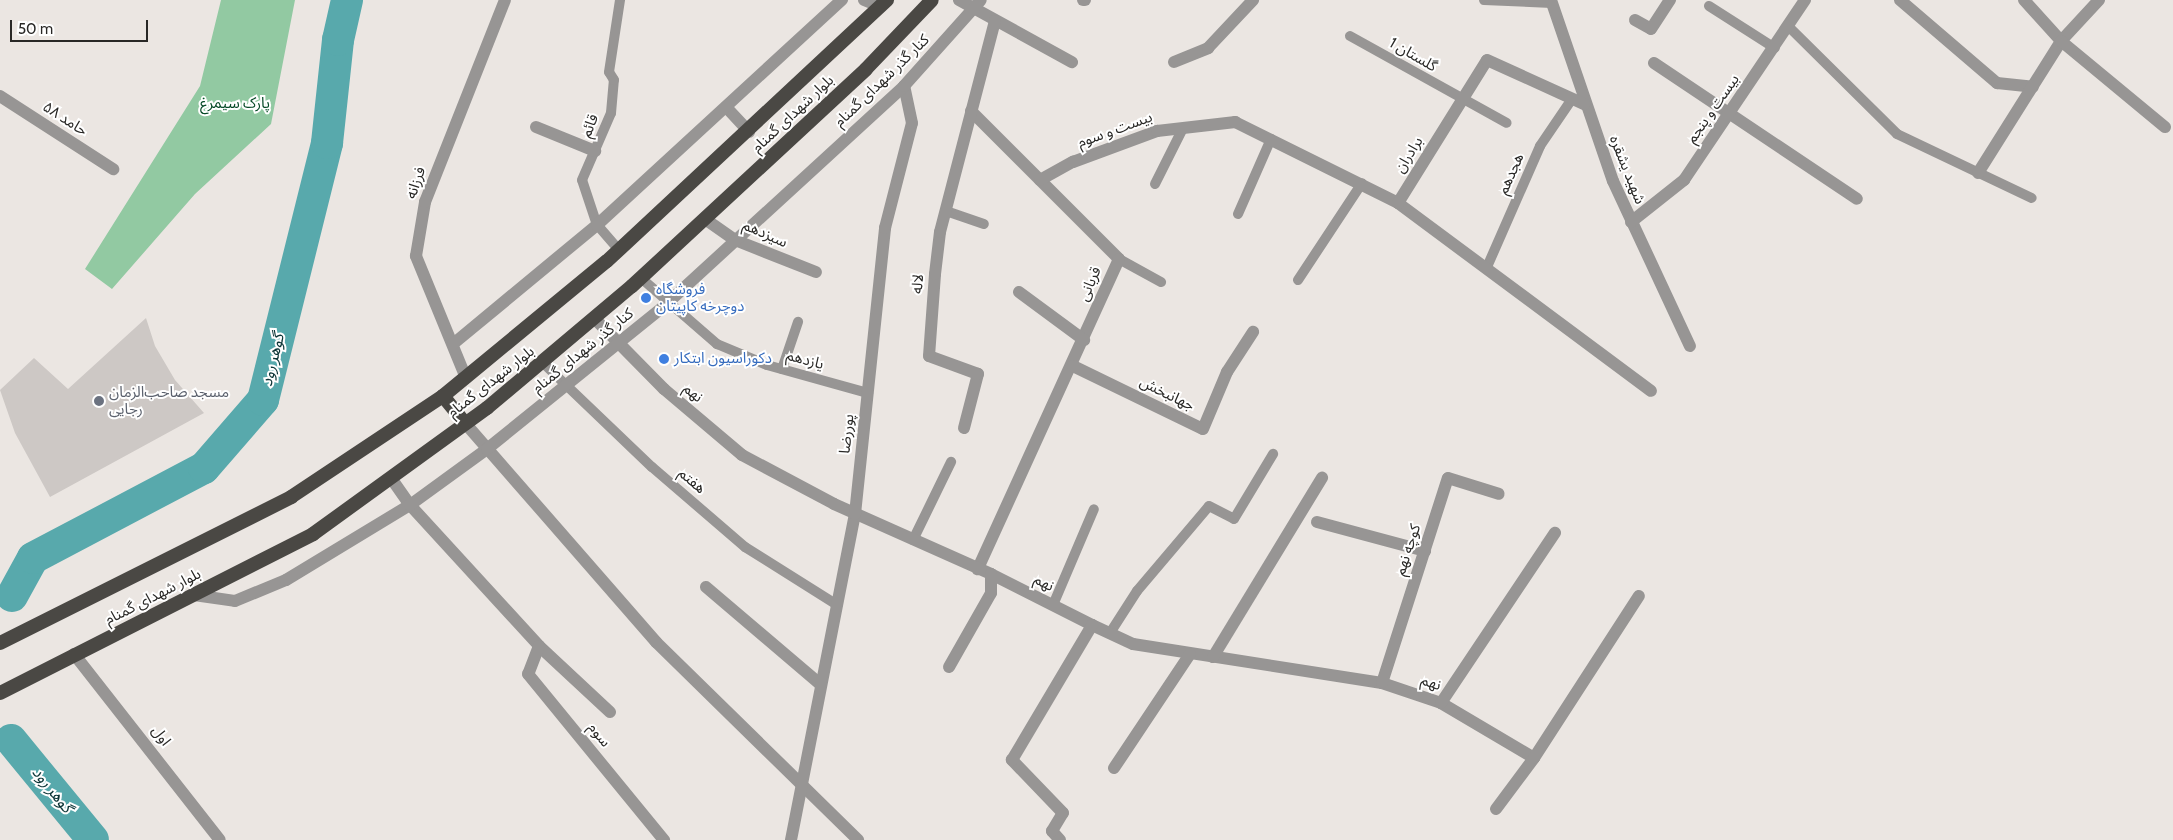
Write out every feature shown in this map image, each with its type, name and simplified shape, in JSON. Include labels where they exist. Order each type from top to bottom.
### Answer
[{"type":"highway","name":"بلوار شهدای گمنام","points":[[0,693],[313,534],[465,424],[641,278],[903,33],[932,0]]},
{"type":"highway","name":"بلوار شهدای گمنام","points":[[0,643],[291,497],[443,396],[619,250],[749,132],[884,4]]},
{"type":"highway","points":[[443,396],[465,424]]},
{"type":"street","name":"فرزانه","points":[[466,378],[416,256],[425,202],[505,0]]},
{"type":"street","points":[[453,344],[597,225],[842,0]]},
{"type":"street","points":[[864,0],[884,4]]},
{"type":"street","points":[[959,0],[977,5],[995,21],[1072,62]]},
{"type":"street","points":[[1174,62],[1208,48],[1253,0]]},
{"type":"street","points":[[1635,20],[1651,29],[1670,0]]},
{"type":"street","name":"بیست و پنجم","points":[[1631,222],[1684,180],[1806,0]]},
{"type":"street","points":[[1900,0],[1997,83],[2033,87]]},
{"type":"street","points":[[2024,0],[2061,41],[2165,127]]},
{"type":"street","points":[[1978,174],[2061,41],[2099,0]]},
{"type":"street","name":"شهید یشقره","points":[[1552,2],[1578,102],[1631,222],[1690,346]]},
{"type":"street","name":"کنار گذر شهدای گمنام","points":[[194,595],[235,601],[277,584],[410,505],[487,449],[620,344],[668,303],[904,86],[977,5]]},
{"type":"street","points":[[971,111],[995,21]]},
{"type":"street","name":"برادران","points":[[1398,203],[1487,60],[1578,102]]},
{"type":"street","points":[[1654,63],[1857,199]]},
{"type":"street","name":"پوررضا","points":[[791,840],[855,514],[885,228],[912,123],[904,86]]},
{"type":"street","name":"حامد ۵۸","points":[[0,96],[112,169]]},
{"type":"street","points":[[726,107],[749,132]]},
{"type":"street","name":"قربانی","points":[[971,111],[1119,259],[1073,366],[978,569]]},
{"type":"street","name":"لاله","points":[[964,428],[978,374],[929,356],[935,274],[946,211],[971,111]]},
{"type":"street","name":"بیست و سوم","points":[[1040,180],[1073,162],[1157,131],[1235,122],[1271,139]]},
{"type":"street","points":[[536,127],[595,151]]},
{"type":"street","points":[[1271,139],[1362,183],[1398,203],[1487,267],[1651,391]]},
{"type":"street","name":"سیزدهم","points":[[705,219],[735,240],[816,272]]},
{"type":"street","points":[[1019,292],[1084,340]]},
{"type":"street","name":"نهم","points":[[594,318],[664,389],[742,455],[855,514],[991,574],[1092,625],[1133,644],[1382,683],[1441,703],[1534,758]]},
{"type":"street","name":"جهانبخش","points":[[1073,366],[1203,429],[1227,372],[1253,332]]},
{"type":"street","points":[[465,424],[656,642],[858,840]]},
{"type":"street","name":"سوم","points":[[391,478],[410,505],[539,646],[610,712]]},
{"type":"street","points":[[1213,657],[1322,478]]},
{"type":"street","name":"کوچه نهم","points":[[1382,683],[1448,478],[1499,494]]},
{"type":"street","points":[[1318,522],[1425,550]]},
{"type":"street","points":[[1441,703],[1555,533]]},
{"type":"street","points":[[949,667],[991,593],[991,574]]},
{"type":"street","points":[[706,587],[821,685]]},
{"type":"street","points":[[1496,809],[1534,758],[1640,596]]},
{"type":"street","points":[[1060,840],[1052,831],[1063,813],[1012,760],[1092,625]]},
{"type":"street","name":"سوم","points":[[539,646],[528,674],[664,840]]},
{"type":"street","name":"اول","points":[[74,654],[220,840]]},
{"type":"street","points":[[1114,768],[1190,654]]},
{"type":"lane","name":"قائم","points":[[619,250],[597,225],[582,180],[610,113],[614,80],[609,72],[620,0]]},
{"type":"lane","points":[[1484,0],[1552,2]]},
{"type":"lane","points":[[1709,6],[1775,48]]},
{"type":"lane","points":[[1789,27],[1897,134],[2032,198]]},
{"type":"lane","name":"گلستان 1","points":[[1350,36],[1461,101],[1507,123]]},
{"type":"lane","name":"هجدهم","points":[[1487,267],[1540,146],[1578,102]]},
{"type":"lane","points":[[1155,184],[1183,128]]},
{"type":"lane","points":[[1238,214],[1271,139]]},
{"type":"lane","points":[[1298,280],[1362,183]]},
{"type":"lane","points":[[946,211],[984,224]]},
{"type":"lane","points":[[1119,259],[1161,282]]},
{"type":"lane","name":"یازدهم","points":[[641,278],[717,344],[782,369],[868,393]]},
{"type":"lane","points":[[782,369],[798,322]]},
{"type":"lane","name":"هفتم","points":[[542,362],[745,547],[837,605]]},
{"type":"lane","points":[[1110,633],[1137,591],[1209,506],[1234,519],[1273,454]]},
{"type":"lane","points":[[913,540],[951,462]]},
{"type":"lane","points":[[1053,605],[1094,509]]},
{"type":"green space","name":"پارک سیمرغ","points":[[221,0],[295,0],[271,124],[195,194],[112,289],[85,269],[200,86]]},
{"type":"building","name":"مسجد صاحب‌الزمان رجایی","points":[[146,318],[155,346],[175,380],[204,413],[50,497],[15,433],[0,390],[34,358],[68,389]]},
{"type":"waterway","name":"گوهر رود","points":[[12,596],[33,558],[204,468],[263,400],[327,143],[338,40],[347,0]]},
{"type":"waterway","name":"گوهر رود","points":[[11,740],[93,840]]},
{"type":"place","name":"فروشگاه دوچرخه کاپیتان","points":[[646,298]]},
{"type":"place","name":"دکوراسیون ابتکار","points":[[664,359]]},
{"type":"place","name":"مسجد صاحب‌الزمان رجایی","points":[[99,401]]}]
